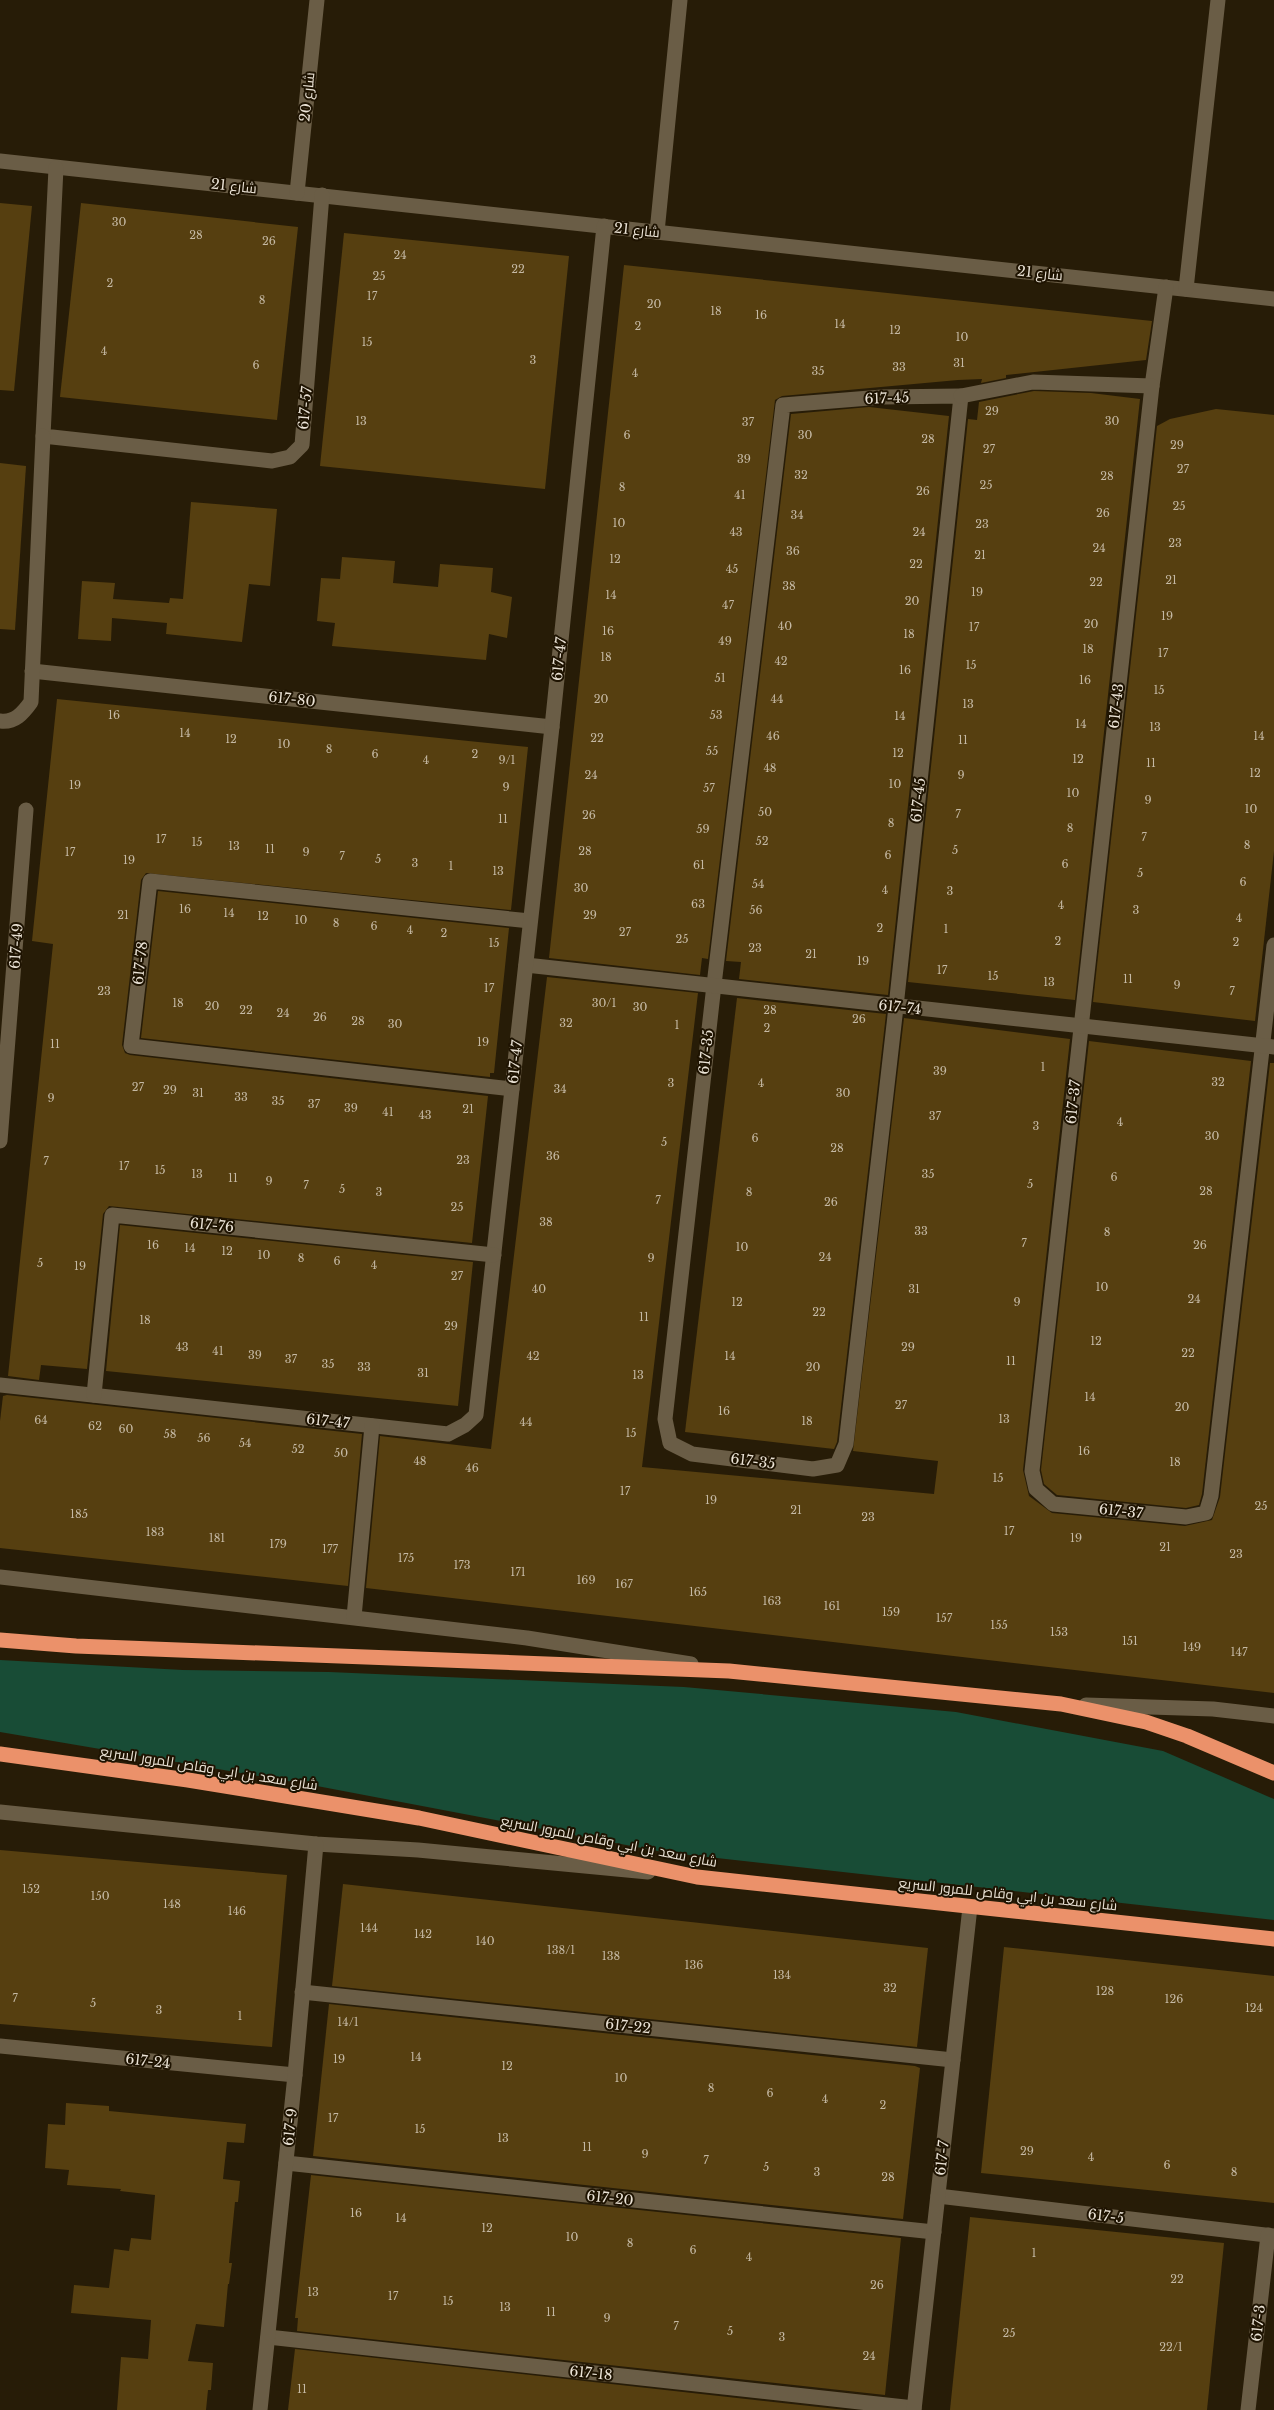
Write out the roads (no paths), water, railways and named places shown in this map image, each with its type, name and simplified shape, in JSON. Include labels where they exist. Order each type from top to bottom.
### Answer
[{"type":"highway","points":[[0,1640],[76,1646],[729,1671],[1061,1704],[1154,1725],[1187,1736],[1274,1773]]},
{"type":"highway","name":"شارع سعد بن ابي وقاص للمرور السريع","points":[[0,1754],[188,1780],[419,1818],[697,1877],[1274,1939]]},
{"type":"street","name":"شارع 20","points":[[297,193],[317,0]]},
{"type":"street","points":[[658,232],[680,0]]},
{"type":"street","points":[[1186,289],[1218,0]]},
{"type":"street","name":"شارع 21","points":[[0,161],[1274,299]]},
{"type":"street","points":[[0,721],[8,722],[22,714],[31,702],[56,168]]},
{"type":"street","name":"617-57","points":[[43,436],[272,461],[290,457],[302,445],[322,195]]},
{"type":"street","name":"617-47","points":[[0,1385],[448,1434],[465,1426],[476,1415],[552,727],[604,226]]},
{"type":"street","name":"617-43","points":[[1081,1026],[1152,386],[1166,287]]},
{"type":"street","points":[[961,396],[1033,382],[1152,386]]},
{"type":"street","name":"617-45","points":[[714,985],[783,405],[882,397],[961,396],[896,1007]]},
{"type":"street","name":"617-80","points":[[32,671],[552,727]]},
{"type":"street","name":"617-49","points":[[0,1141],[26,810]]},
{"type":"street","name":"617-78","points":[[512,1089],[132,1046],[140,965],[150,881],[530,921]]},
{"type":"street","points":[[1268,1046],[1274,945]]},
{"type":"street","name":"617-74","points":[[526,964],[896,1007],[1268,1046]]},
{"type":"street","name":"617-35","points":[[714,985],[665,1419],[670,1443],[692,1454],[813,1469],[836,1465],[846,1444],[896,1007]]},
{"type":"street","name":"617-37","points":[[1081,1026],[1032,1471],[1036,1489],[1053,1504],[1186,1517],[1206,1512],[1211,1496],[1268,1046]]},
{"type":"street","name":"617-76","points":[[94,1395],[112,1215],[494,1255]]},
{"type":"street","points":[[354,1617],[372,1426]]},
{"type":"street","points":[[0,1577],[526,1638],[729,1671]]},
{"type":"street","points":[[1061,1704],[1213,1708],[1274,1716]]},
{"type":"street","points":[[0,1812],[316,1844],[418,1850],[697,1877]]},
{"type":"street","name":"617-9","points":[[260,2410],[296,2075],[316,1844]]},
{"type":"street","name":"617-7","points":[[914,2409],[970,1907]]},
{"type":"street","name":"617-22","points":[[302,1992],[953,2060]]},
{"type":"street","name":"617-24","points":[[0,2046],[296,2075]]},
{"type":"street","name":"617-20","points":[[286,2163],[934,2232]]},
{"type":"street","name":"617-5","points":[[938,2196],[1271,2235]]},
{"type":"street","name":"617-3","points":[[1248,2410],[1271,2235]]},
{"type":"street","name":"617-18","points":[[268,2337],[914,2409]]}]
